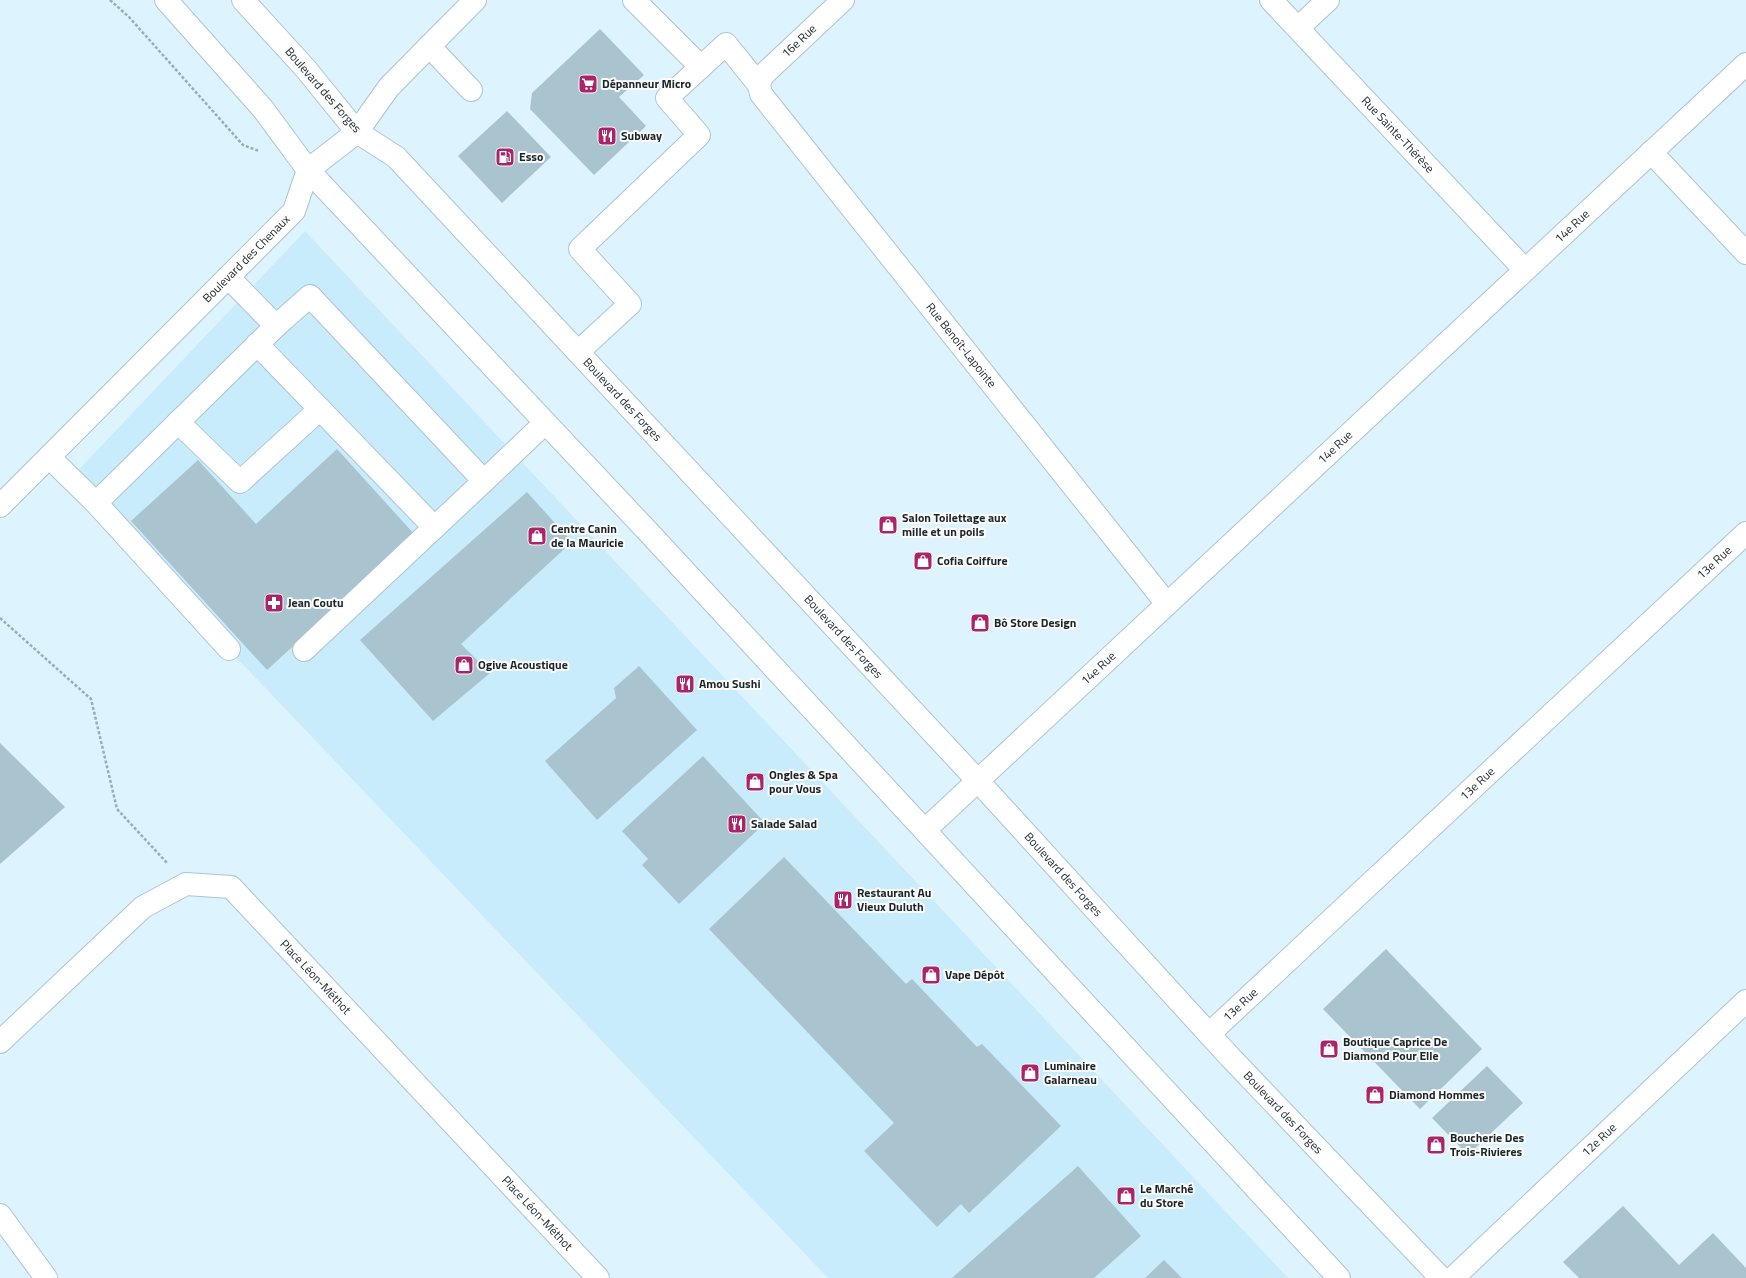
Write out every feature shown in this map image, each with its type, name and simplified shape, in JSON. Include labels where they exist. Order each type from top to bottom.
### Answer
[{"type":"street","points":[[166,0],[263,108],[308,170],[925,830],[1339,1278]]},
{"type":"street","name":"Boulevard des Forges","points":[[243,0],[305,68],[357,132],[396,157],[978,781],[1209,1034],[1441,1278]]},
{"type":"street","points":[[308,170],[357,132],[389,87],[475,0]]},
{"type":"street","points":[[578,352],[630,304],[580,249],[699,135],[667,98],[701,67],[634,0]]},
{"type":"street","name":"16e Rue","points":[[760,85],[762,76],[844,0]]},
{"type":"street","name":"Rue Sainte-Thérèse","points":[[1271,0],[1525,270]]},
{"type":"street","points":[[1298,28],[1328,0]]},
{"type":"street","name":"Rue Benoît-Lapointe","points":[[701,67],[726,44],[760,85],[761,94],[764,99],[1167,604]]},
{"type":"street","points":[[429,46],[471,90]]},
{"type":"street","name":"14e Rue","points":[[925,830],[1746,64]]},
{"type":"street","points":[[1651,152],[1746,253]]},
{"type":"street","name":"Boulevard des Chenaux","points":[[0,506],[294,211],[308,170]]},
{"type":"street","points":[[228,277],[276,326]]},
{"type":"street","points":[[96,503],[257,344],[310,296],[484,481]]},
{"type":"street","points":[[257,344],[434,527]]},
{"type":"street","points":[[178,422],[240,482],[320,409]]},
{"type":"street","points":[[304,650],[545,423]]},
{"type":"street","points":[[49,457],[96,503],[229,649]]},
{"type":"street","name":"13e Rue","points":[[1209,1034],[1746,533]]},
{"type":"street","points":[[0,1042],[143,907],[186,884]]},
{"type":"street","name":"Place Léon-Méthot","points":[[186,884],[231,887],[598,1278]]},
{"type":"street","name":"12e Rue","points":[[1453,1278],[1746,1002]]},
{"type":"street","points":[[0,1215],[46,1278]]},
{"type":"path","points":[[110,0],[129,17],[243,145],[265,154]]},
{"type":"path","points":[[0,618],[91,699],[117,809],[186,884]]},
{"type":"shaded area","points":[[305,231],[1288,1278],[828,1278],[68,481]]},
{"type":"building","name":"Dépanneur Micro","points":[[600,29],[644,75],[619,97],[646,126],[594,175],[530,109],[532,93]]},
{"type":"building","name":"Esso","points":[[507,111],[551,157],[502,203],[458,156]]},
{"type":"building","name":"Jean Coutu","points":[[337,449],[415,535],[267,670],[131,521],[198,460],[256,524]]},
{"type":"building","points":[[527,492],[572,542],[461,644],[490,673],[433,721],[360,640]]},
{"type":"building","points":[[639,666],[697,730],[597,820],[545,761],[616,698],[614,688]]},
{"type":"building","points":[[0,743],[65,807],[0,864]]},
{"type":"building","points":[[703,756],[765,823],[679,904],[642,865],[648,859],[622,831]]},
{"type":"building","points":[[784,857],[906,984],[912,979],[977,1047],[982,1044],[1061,1126],[969,1213],[961,1204],[937,1227],[864,1151],[894,1123],[709,929]]},
{"type":"building","points":[[1386,949],[1482,1049],[1420,1109],[1323,1009]]},
{"type":"building","points":[[1487,1066],[1523,1103],[1468,1155],[1432,1118]]},
{"type":"building","points":[[1078,1166],[1141,1236],[1094,1278],[952,1278]]},
{"type":"building","points":[[1623,1206],[1679,1265],[1713,1233],[1746,1268],[1746,1278],[1579,1278],[1563,1262]]},
{"type":"building","points":[[1164,1260],[1182,1278],[1145,1278]]},
{"type":"place","name":"Dépanneur Micro","points":[[588,84]]},
{"type":"place","name":"Subway","points":[[607,136]]},
{"type":"place","name":"Esso","points":[[505,157]]},
{"type":"place","name":"Salon Toilettage aux mille et un poils","points":[[888,525]]},
{"type":"place","name":"Centre Canin de la Mauricie","points":[[537,536]]},
{"type":"place","name":"Cofia Coiffure","points":[[923,561]]},
{"type":"place","name":"Jean Coutu","points":[[274,603]]},
{"type":"place","name":"Bô Store Design","points":[[980,623]]},
{"type":"place","name":"Ogive Acoustique","points":[[464,665]]},
{"type":"place","name":"Amou Sushi","points":[[685,684]]},
{"type":"place","name":"Ongles & Spa pour Vous","points":[[755,782]]},
{"type":"place","name":"Salade Salad","points":[[737,824]]},
{"type":"place","name":"Restaurant Au Vieux Duluth","points":[[843,900]]},
{"type":"place","name":"Vape Dépôt","points":[[931,975]]},
{"type":"place","name":"Boutique Caprice De Diamond Pour Elle","points":[[1329,1049]]},
{"type":"place","name":"Luminaire Galarneau","points":[[1030,1073]]},
{"type":"place","name":"Diamond Hommes","points":[[1375,1095]]},
{"type":"place","name":"Boucherie Des Trois-Rivieres","points":[[1436,1145]]},
{"type":"place","name":"Le Marché du Store","points":[[1126,1196]]}]
